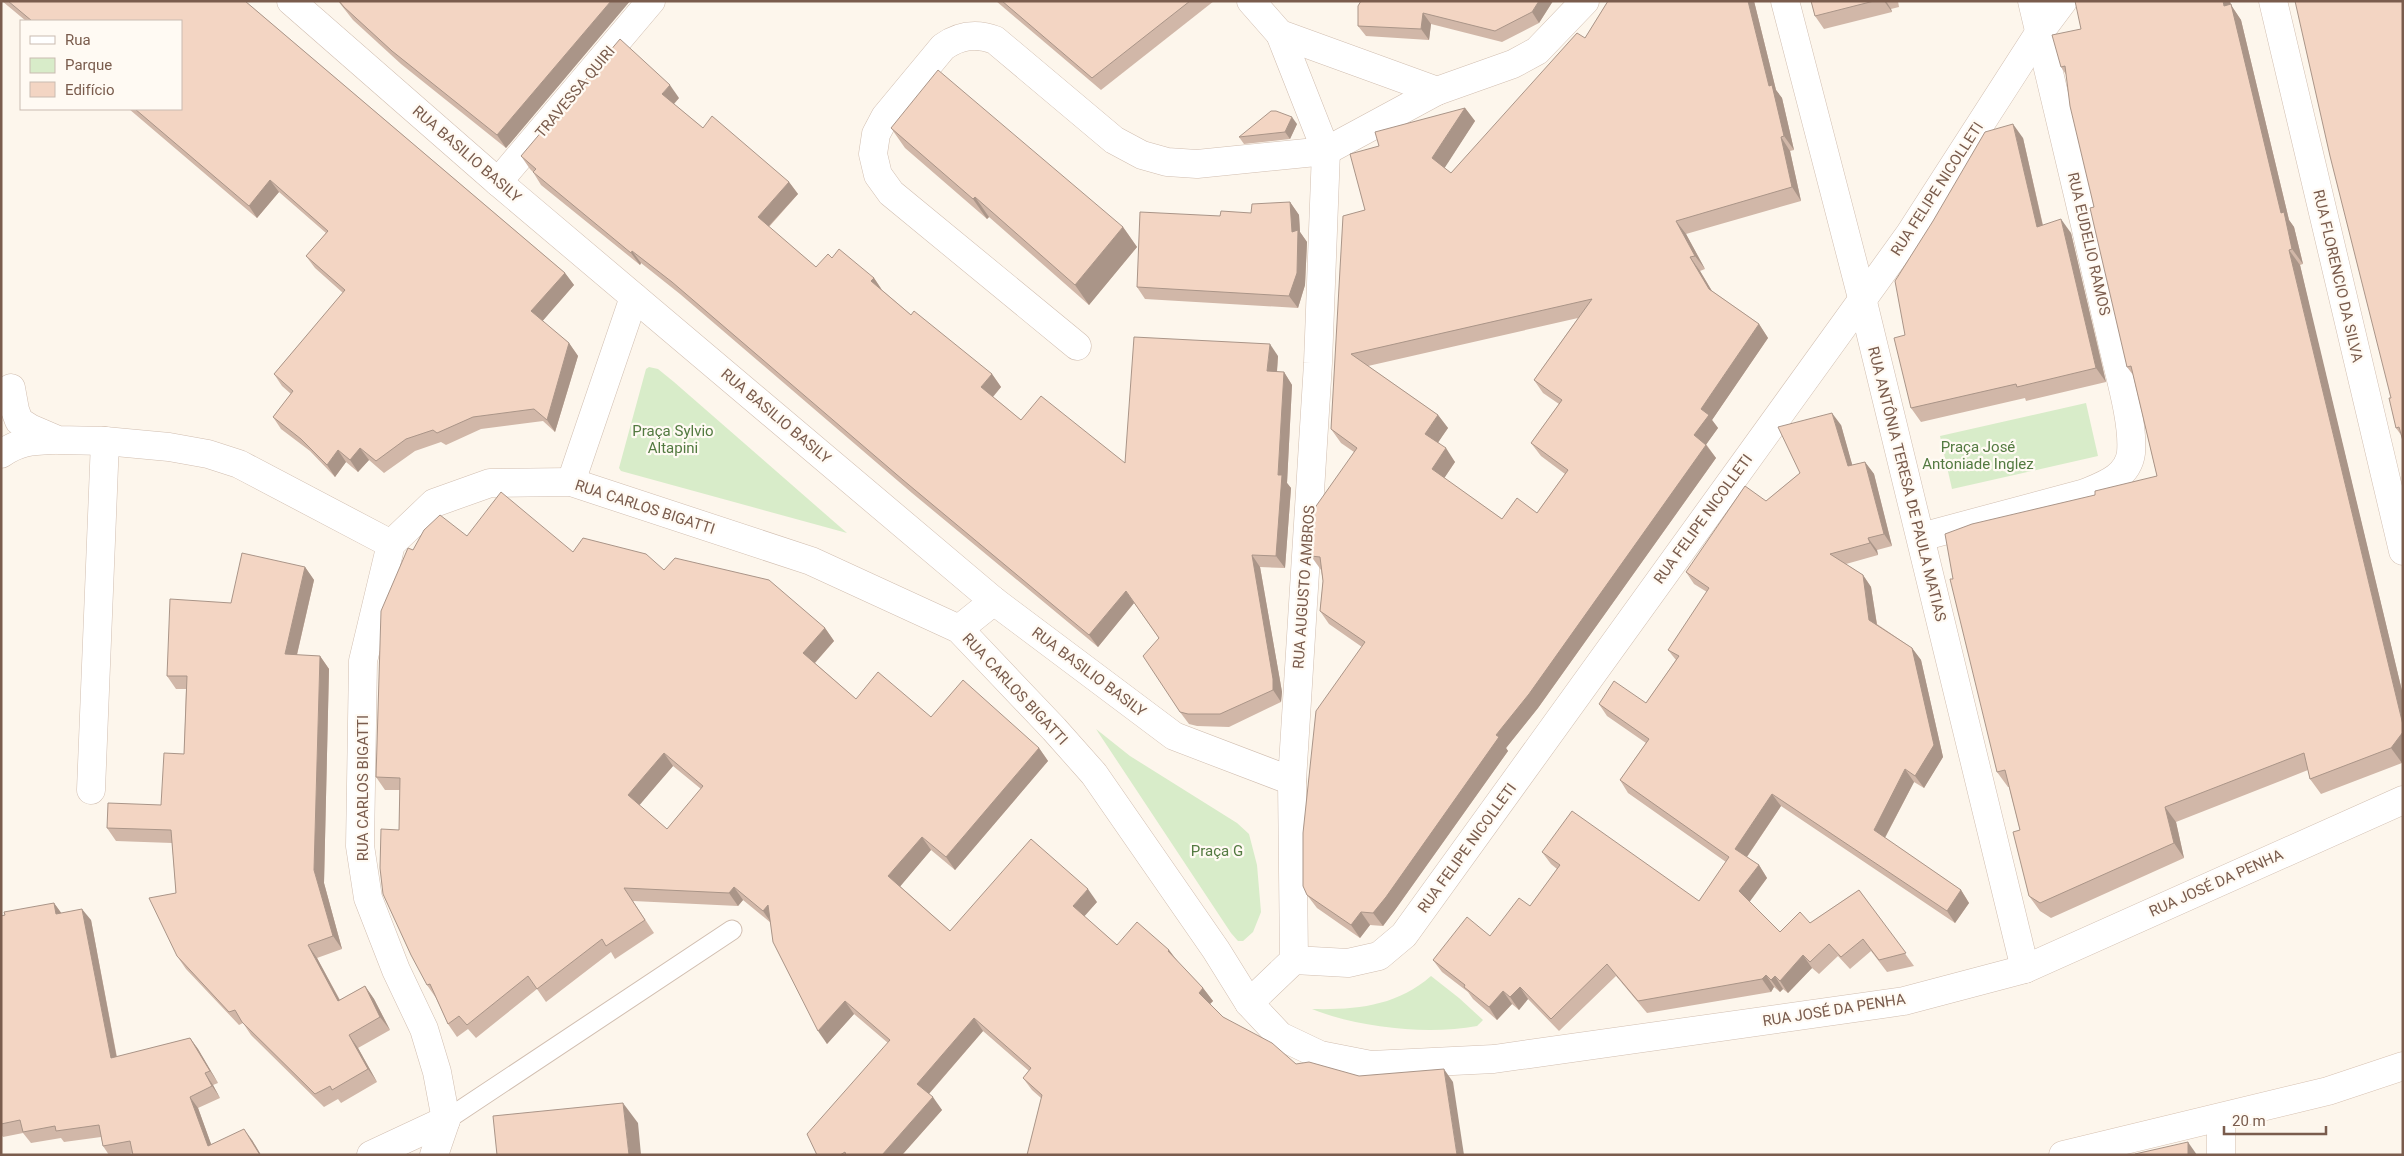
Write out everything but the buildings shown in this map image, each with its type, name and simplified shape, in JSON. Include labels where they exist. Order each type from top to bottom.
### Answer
[{"type":"street","name":"RUA BASILIO BASILY","points":[[291,1],[498,182],[994,601],[1174,736],[1292,781]]},
{"type":"street","name":"TRAVESSA QUIRI","points":[[498,182],[651,1]]},
{"type":"street","points":[[1252,1],[1280,34],[1437,91]]},
{"type":"street","points":[[1077,346],[891,193],[878,175],[873,154],[876,134],[885,116],[943,47],[953,40],[970,35],[984,36],[995,40],[1114,140],[1142,155],[1167,162],[1197,164],[1326,151],[1437,91],[1513,64],[1536,51],[1586,1]]},
{"type":"street","name":"RUA ANTÔNIA TERESA DE PAULA MATIAS","points":[[1785,1],[1862,298],[2025,969]]},
{"type":"street","name":"RUA EUDELIO RAMOS","points":[[1921,537],[2085,492],[2111,482],[2126,466],[2131,453],[2129,420],[2094,261],[2032,1]]},
{"type":"street","name":"RUA FELIPE NICOLLETI","points":[[1294,960],[1348,963],[1379,956],[1404,935],[1909,235],[2039,33],[2063,1]]},
{"type":"street","name":"RUA FLORENCIO DA SILVA","points":[[2273,1],[2403,551]]},
{"type":"street","name":"RUA AUGUSTO AMBROS","points":[[1280,34],[1326,151],[1318,363],[1292,781],[1294,960]]},
{"type":"street","points":[[572,482],[634,297]]},
{"type":"street","points":[[11,388],[19,421],[58,440]]},
{"type":"street","points":[[1,454],[15,444],[58,440],[105,441],[169,447],[208,454],[239,464],[391,544]]},
{"type":"street","points":[[91,790],[105,441]]},
{"type":"street","name":"RUA CARLOS BIGATTI","points":[[434,1155],[446,1120],[437,1072],[424,1030],[396,970],[368,898],[360,846],[363,661],[391,544],[434,503],[490,483],[572,482],[811,561],[959,629],[1094,774],[1216,950],[1248,1003]]},
{"type":"street","points":[[959,629],[994,601]]},
{"type":"street","name":"RUA JOSÉ DA PENHA","points":[[1248,1003],[1280,1036],[1320,1055],[1371,1065],[1494,1059],[1904,1000],[2025,969],[2403,800]]},
{"type":"street","points":[[1248,1003],[1294,960]]},
{"type":"street","points":[[2063,1155],[2328,1091],[2403,1066]]},
{"type":"street","points":[[2221,1118],[2221,1155]]},
{"type":"street","points":[[371,1155],[446,1120]]},
{"type":"lane","points":[[446,1120],[732,930]]},
{"type":"green space","name":"Praça Sylvio Altapini","points":[[649,367],[658,369],[674,382],[847,533],[621,471],[619,468],[646,369]]},
{"type":"green space","name":"Praça José Antoniade Inglez","points":[[2086,403],[2098,456],[1952,489],[1940,436]]},
{"type":"green space","name":"Praça G","points":[[1096,729],[1130,756],[1237,823],[1249,834],[1257,865],[1261,912],[1253,932],[1243,941],[1238,941],[1231,933]]},
{"type":"green space","points":[[1431,976],[1483,1020],[1477,1026],[1458,1029],[1416,1030],[1351,1021],[1312,1009],[1360,1007],[1390,1000],[1418,986]]}]
